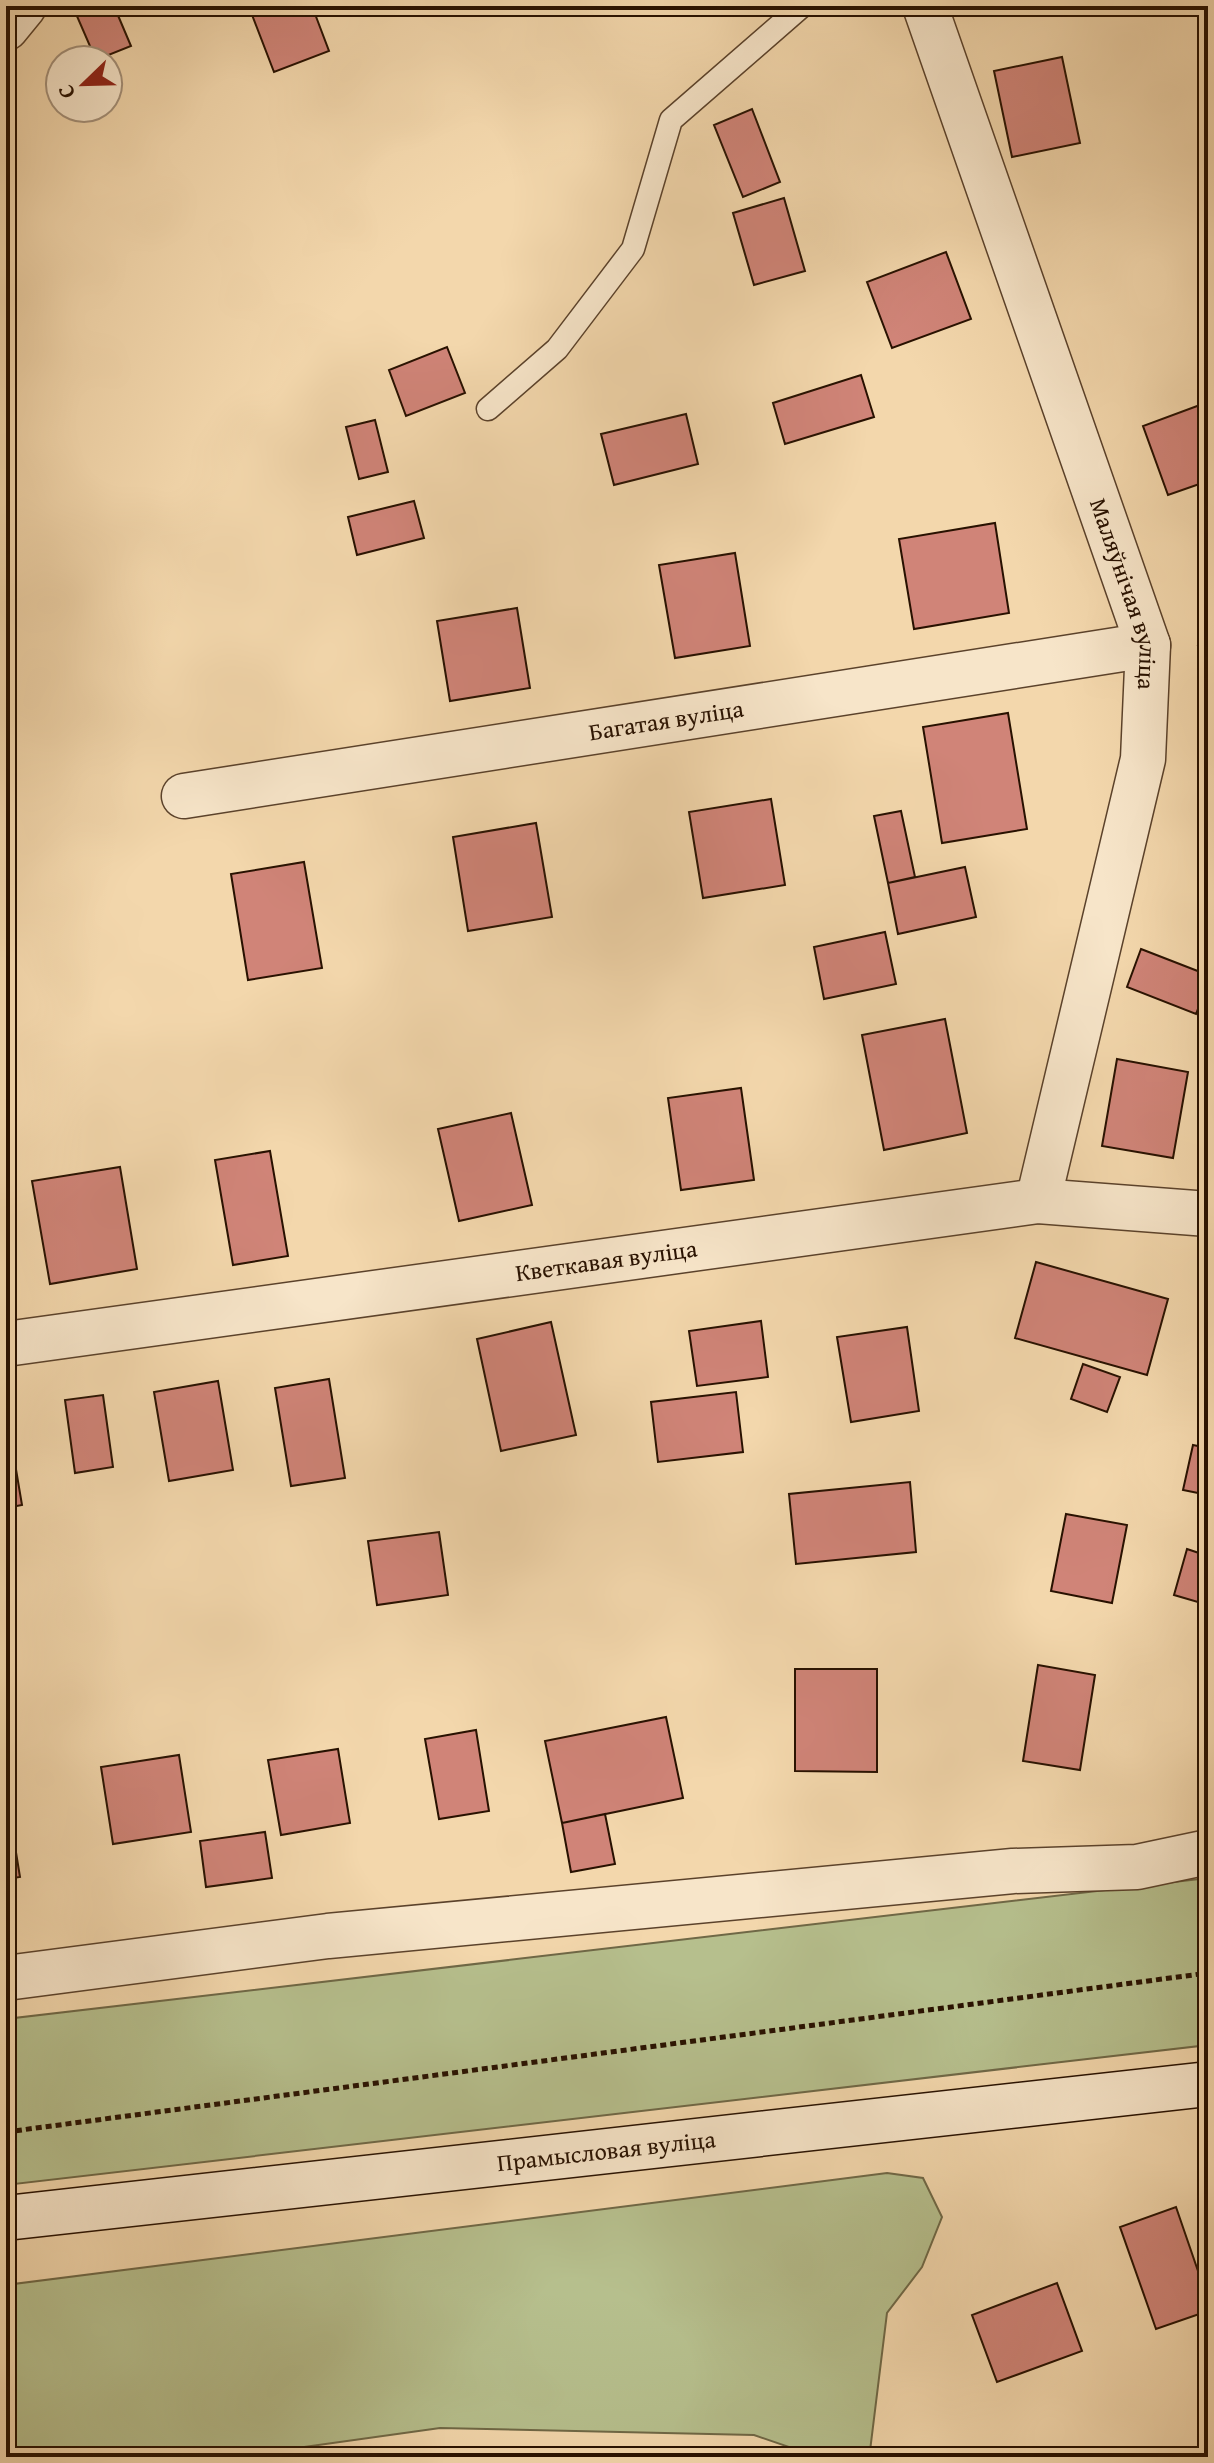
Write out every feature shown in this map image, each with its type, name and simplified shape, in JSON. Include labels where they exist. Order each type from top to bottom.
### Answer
[{"type":"street","points":[[6,28],[24,6]]},
{"type":"street","name":"Маляўнічая вуліца","points":[[925,6],[1148,645],[1143,759],[1038,1201]]},
{"type":"street","name":"Багатая вуліца","points":[[184,796],[1148,645]]},
{"type":"street","name":"Кветкавая вуліца","points":[[6,1344],[1038,1201],[1208,1214]]},
{"type":"street","points":[[6,1978],[328,1936],[1013,1871],[1137,1867],[1208,1852]]},
{"type":"street","name":"Прамысловая вуліца","points":[[6,2218],[1208,2084]]},
{"type":"lane","points":[[488,409],[557,349],[633,249],[671,120],[802,6]]},
{"type":"path","points":[[6,2132],[1208,1973]]},
{"type":"green space","points":[[1208,1878],[1208,2045],[6,2185],[6,2019]]},
{"type":"green space","points":[[887,2173],[923,2178],[942,2217],[922,2267],[887,2313],[870,2451],[818,2457],[754,2435],[440,2428],[232,2457],[6,2457],[6,2285]]},
{"type":"building","points":[[114,6],[131,46],[124,49],[124,44],[89,44],[73,7]]},
{"type":"building","points":[[312,6],[329,51],[274,72],[249,7]]},
{"type":"building","points":[[1062,57],[1080,143],[1012,157],[994,71]]},
{"type":"building","points":[[752,109],[780,182],[743,197],[714,125]]},
{"type":"building","points":[[784,198],[805,271],[754,285],[733,213]]},
{"type":"building","points":[[946,252],[971,319],[892,348],[867,282]]},
{"type":"building","points":[[447,347],[465,393],[406,416],[389,370]]},
{"type":"building","points":[[861,375],[874,417],[785,444],[773,403]]},
{"type":"building","points":[[1208,402],[1208,481],[1168,495],[1143,426]]},
{"type":"building","points":[[686,414],[698,464],[614,485],[601,434]]},
{"type":"building","points":[[375,420],[388,472],[359,479],[346,427]]},
{"type":"building","points":[[414,501],[424,538],[357,555],[348,517]]},
{"type":"building","points":[[995,523],[1009,613],[914,629],[899,539]]},
{"type":"building","points":[[735,553],[750,646],[675,658],[659,565]]},
{"type":"building","points":[[1208,603],[1208,647],[1198,645]]},
{"type":"building","points":[[517,608],[530,688],[450,701],[437,621]]},
{"type":"building","points":[[1008,713],[1027,829],[942,843],[923,727]]},
{"type":"building","points":[[771,799],[785,885],[703,898],[689,812]]},
{"type":"building","points":[[901,811],[915,877],[888,883],[874,816]]},
{"type":"building","points":[[536,823],[552,917],[468,931],[453,837]]},
{"type":"building","points":[[304,862],[322,968],[248,980],[231,874]]},
{"type":"building","points":[[965,867],[976,917],[898,934],[888,883]]},
{"type":"building","points":[[885,932],[896,984],[824,999],[814,947]]},
{"type":"building","points":[[1141,949],[1208,975],[1196,1014],[1127,987]]},
{"type":"building","points":[[945,1019],[967,1133],[884,1150],[862,1035]]},
{"type":"building","points":[[1117,1059],[1188,1072],[1173,1158],[1102,1146]]},
{"type":"building","points":[[741,1088],[754,1180],[681,1190],[668,1098]]},
{"type":"building","points":[[511,1113],[532,1205],[459,1221],[438,1129]]},
{"type":"building","points":[[270,1151],[288,1256],[233,1265],[215,1160]]},
{"type":"building","points":[[120,1167],[137,1269],[50,1284],[32,1181]]},
{"type":"building","points":[[1036,1262],[1168,1299],[1147,1375],[1015,1338]]},
{"type":"building","points":[[761,1321],[768,1377],[697,1386],[689,1331]]},
{"type":"building","points":[[551,1322],[576,1435],[501,1451],[477,1339]]},
{"type":"building","points":[[907,1327],[919,1411],[851,1422],[837,1337]]},
{"type":"building","points":[[1083,1364],[1120,1377],[1107,1412],[1071,1399]]},
{"type":"building","points":[[329,1379],[345,1478],[291,1486],[275,1388]]},
{"type":"building","points":[[218,1381],[233,1470],[169,1481],[154,1392]]},
{"type":"building","points":[[736,1392],[743,1452],[658,1462],[651,1402]]},
{"type":"building","points":[[103,1395],[113,1467],[75,1473],[65,1400]]},
{"type":"building","points":[[6,1410],[22,1505],[6,1508]]},
{"type":"building","points":[[1193,1445],[1208,1448],[1208,1495],[1183,1490]]},
{"type":"building","points":[[910,1482],[916,1552],[796,1564],[789,1494]]},
{"type":"building","points":[[1066,1514],[1127,1525],[1112,1603],[1051,1591]]},
{"type":"building","points":[[439,1532],[448,1595],[377,1605],[368,1541]]},
{"type":"building","points":[[1187,1549],[1208,1556],[1208,1605],[1174,1595]]},
{"type":"building","points":[[1038,1665],[1095,1675],[1080,1770],[1023,1761]]},
{"type":"building","points":[[795,1669],[877,1669],[877,1772],[795,1771]]},
{"type":"building","points":[[666,1717],[683,1798],[562,1823],[545,1741]]},
{"type":"building","points":[[476,1730],[489,1811],[439,1819],[425,1739]]},
{"type":"building","points":[[338,1749],[350,1823],[281,1835],[268,1760]]},
{"type":"building","points":[[179,1755],[191,1832],[113,1844],[101,1767]]},
{"type":"building","points":[[6,1791],[20,1877],[6,1879]]},
{"type":"building","points":[[605,1814],[615,1864],[571,1872],[562,1823]]},
{"type":"building","points":[[265,1832],[272,1878],[206,1887],[200,1841]]},
{"type":"building","points":[[1176,2207],[1208,2300],[1208,2311],[1156,2329],[1120,2227]]},
{"type":"building","points":[[1057,2283],[1082,2351],[997,2382],[972,2315]]}]
